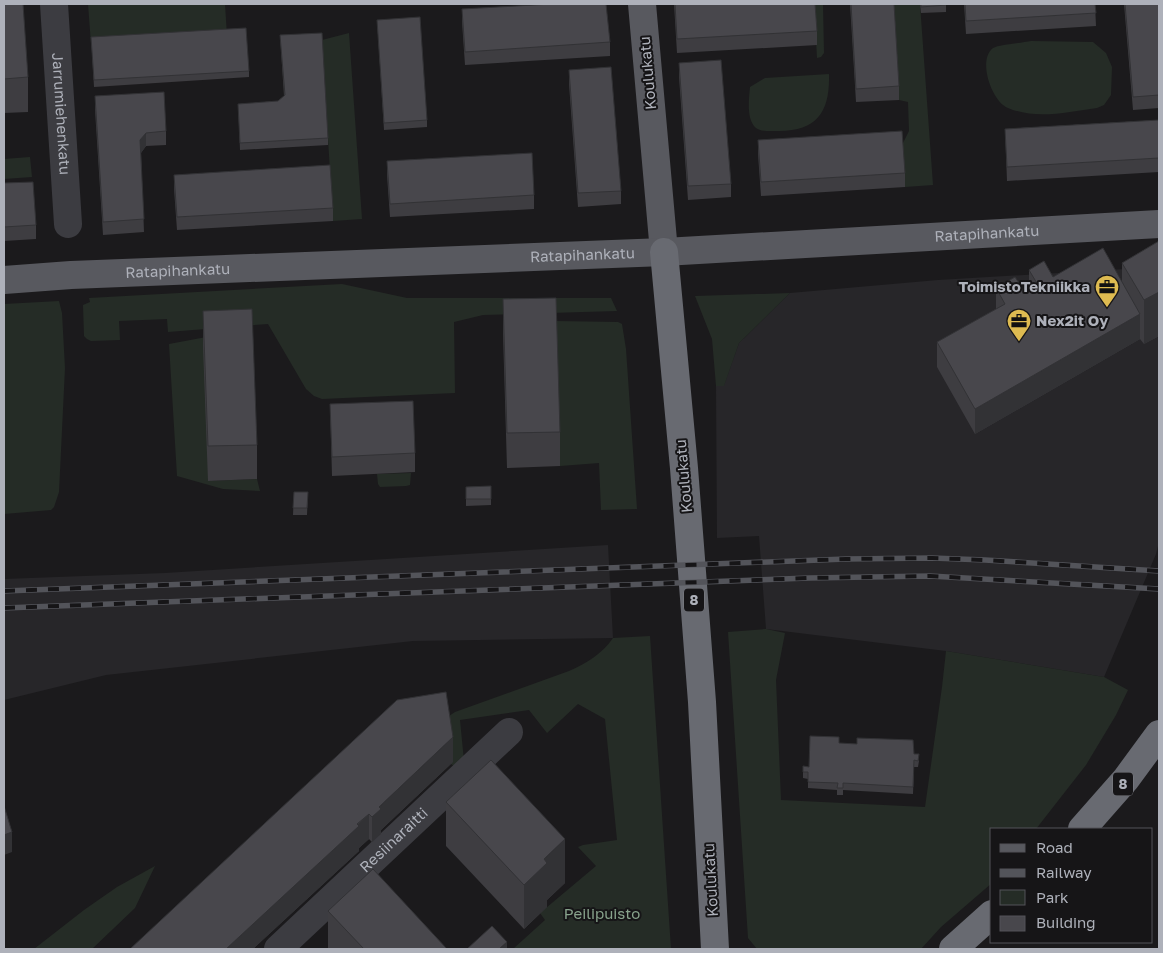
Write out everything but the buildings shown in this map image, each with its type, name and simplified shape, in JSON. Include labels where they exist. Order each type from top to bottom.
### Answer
[{"type":"highway","name":"Koulukatu","points":[[664,252],[684,468],[702,702],[715,949]]},
{"type":"highway","name":"8","points":[[1083,828],[1126,779],[1159,734]]},
{"type":"highway","points":[[952,949],[990,916]]},
{"type":"main road","name":"Koulukatu","points":[[642,4],[664,252]]},
{"type":"main road","name":"Ratapihankatu","points":[[4,280],[71,275],[664,252],[1159,224]]},
{"type":"street","name":"Jarrumiehenkatu","points":[[54,4],[68,224]]},
{"type":"street","name":"Resiinaraitti","points":[[278,949],[509,732]]},
{"type":"shaded area","points":[[1159,267],[1159,542],[1156,554],[1104,677],[946,651],[766,629],[759,536],[717,538],[716,386],[724,385],[739,343],[790,293],[938,280]]},
{"type":"shaded area","points":[[608,545],[613,638],[413,641],[106,675],[4,700],[4,579],[165,573]]},
{"type":"green space","points":[[88,4],[225,4],[227,36],[91,44]]},
{"type":"green space","points":[[814,4],[823,4],[824,53],[821,57],[817,58]]},
{"type":"green space","points":[[893,4],[920,4],[933,185],[905,187],[902,145],[909,131],[908,102],[899,100]]},
{"type":"green space","points":[[349,33],[362,219],[333,221],[322,40]]},
{"type":"green space","points":[[1031,41],[1093,42],[1106,53],[1112,67],[1111,95],[1104,105],[1097,108],[1052,114],[1030,114],[1019,112],[1002,104],[992,90],[988,80],[986,62],[988,54],[996,47]]},
{"type":"green space","points":[[829,74],[829,87],[824,108],[812,123],[792,130],[779,131],[761,130],[753,124],[749,109],[750,87],[765,78]]},
{"type":"green space","points":[[30,157],[32,177],[4,179],[4,159]]},
{"type":"green space","points":[[342,284],[407,298],[611,298],[617,311],[483,315],[454,322],[455,393],[322,399],[314,396],[306,389],[268,324],[168,332],[167,319],[119,321],[120,340],[91,341],[84,336],[83,305],[90,302],[89,298]]},
{"type":"green space","points":[[790,293],[739,343],[724,386],[716,386],[712,339],[695,296]]},
{"type":"green space","points":[[59,301],[62,313],[65,368],[59,492],[54,507],[51,510],[4,514],[4,304]]},
{"type":"green space","points":[[555,321],[618,322],[622,324],[626,349],[637,509],[601,510],[599,463],[560,466]]},
{"type":"green space","points":[[217,335],[209,481],[257,479],[260,491],[223,489],[177,476],[169,344]]},
{"type":"green space","points":[[411,473],[410,485],[380,487],[378,484],[377,474]]},
{"type":"green space","points":[[766,629],[785,633],[776,680],[781,800],[925,807],[946,651],[1104,677],[1128,690],[1116,715],[1086,765],[1037,828],[990,828],[990,885],[941,927],[921,949],[757,949],[748,938],[728,632]]},
{"type":"green space","name":"Peilipuisto","points":[[650,636],[671,949],[513,949],[545,920],[540,913],[596,866],[578,847],[617,840],[605,719],[578,704],[547,733],[529,710],[460,720],[464,761],[458,769],[451,764],[446,718],[455,712],[576,668],[599,653],[613,638]]},
{"type":"green space","points":[[155,866],[135,908],[92,949],[34,949],[117,887]]},
{"type":"railway","points":[[4,591],[846,559],[932,558],[985,560],[1159,571]]},
{"type":"railway","points":[[4,608],[809,578],[930,576],[1159,589]]},
{"type":"place","name":"ToimistoTekniikka","points":[[1107,308]]},
{"type":"place","name":"Nex2it Oy","points":[[1019,342]]}]
